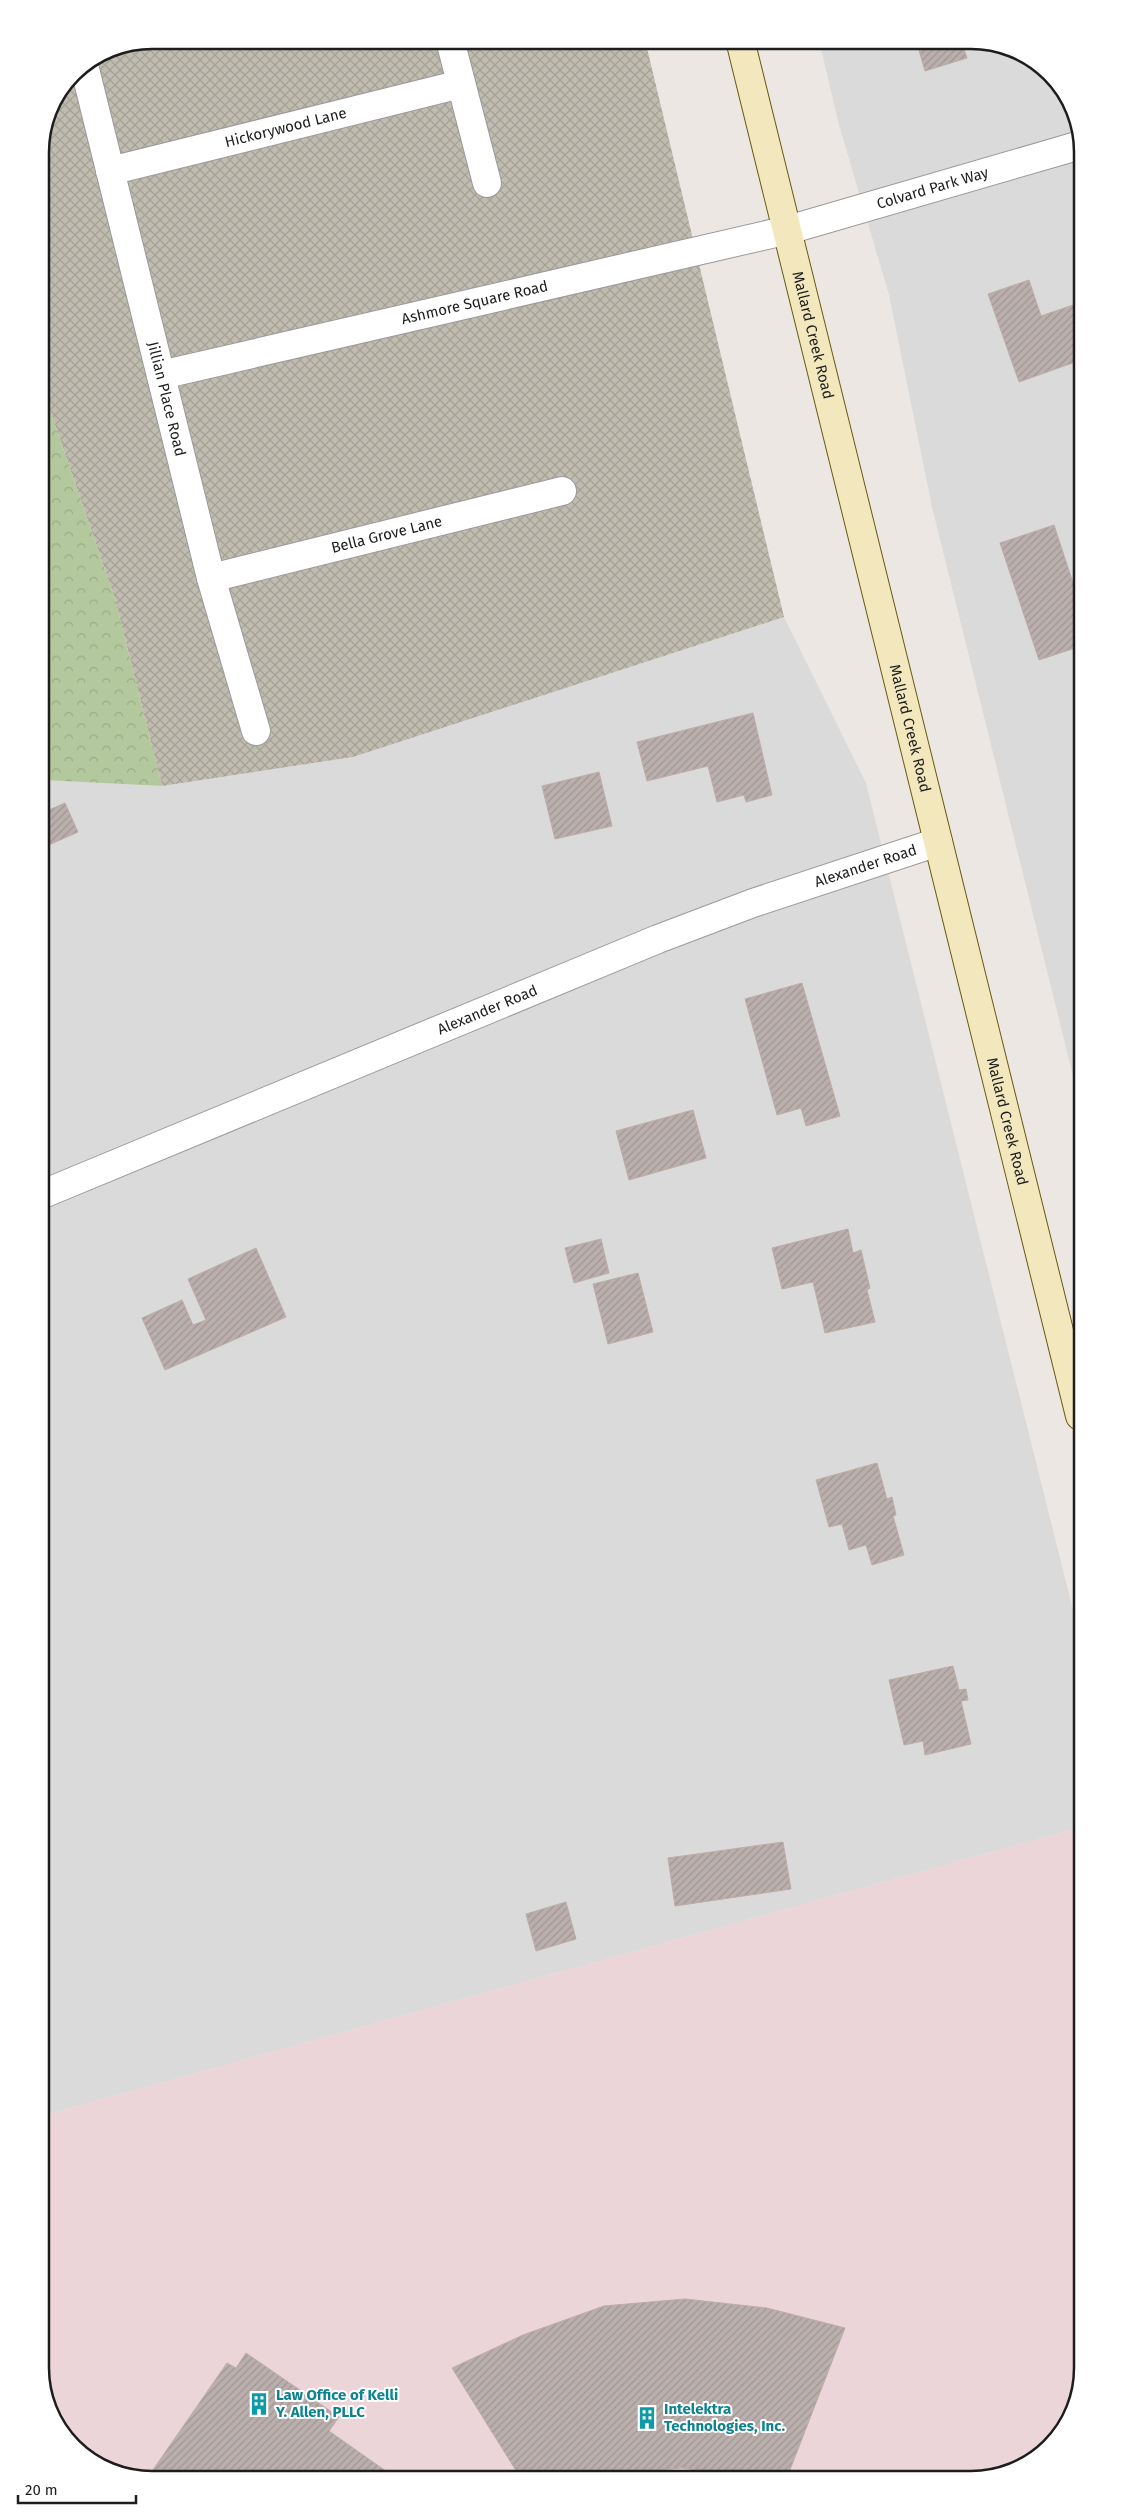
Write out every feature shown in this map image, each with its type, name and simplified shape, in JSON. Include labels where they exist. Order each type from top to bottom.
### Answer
[{"type":"main road","name":"Mallard Creek Road","points":[[742,49],[1074,1392]]},
{"type":"street","points":[[452,49],[487,184]]},
{"type":"street","name":"Jillian Place Road","points":[[86,73],[212,578],[256,731]]},
{"type":"street","name":"Hickorywood Lane","points":[[110,171],[461,84]]},
{"type":"street","name":"Colvard Park Way","points":[[788,230],[1074,147]]},
{"type":"street","name":"Ashmore Square Road","points":[[161,375],[788,230]]},
{"type":"street","name":"Bella Grove Lane","points":[[212,578],[562,491]]},
{"type":"street","name":"Alexander Road","points":[[49,1192],[658,939],[780,894],[938,842]]},
{"type":"shaded area","points":[[151,49],[647,49],[784,617],[353,757],[162,786],[115,599],[49,407],[49,145],[52,125],[59,106],[66,94],[79,79],[100,62],[118,54]]},
{"type":"shaded area","points":[[821,49],[978,49],[998,52],[1023,62],[1044,79],[1057,94],[1069,118],[1074,151],[1074,1080],[932,507],[889,295],[839,125]]},
{"type":"shaded area","points":[[784,617],[866,783],[1074,1614],[1074,1829],[49,2114],[49,780],[162,786],[353,757]]},
{"type":"shaded area","points":[[1074,1829],[1073,2382],[1069,2402],[1053,2431],[1029,2454],[1005,2466],[978,2471],[145,2471],[125,2468],[100,2458],[79,2441],[62,2420],[54,2402],[51,2389],[49,2369],[49,2114]]},
{"type":"green space","points":[[49,407],[115,599],[162,786],[49,780]]},
{"type":"building","points":[[919,49],[964,49],[967,58],[925,71]]},
{"type":"building","points":[[1029,280],[1041,316],[1073,305],[1074,362],[1019,382],[988,294]]},
{"type":"building","points":[[1054,525],[1074,586],[1074,648],[1039,660],[1000,543]]},
{"type":"building","points":[[753,713],[772,795],[746,802],[744,795],[717,802],[708,766],[647,781],[637,742]]},
{"type":"building","points":[[599,772],[612,826],[555,839],[542,786]]},
{"type":"building","points":[[65,803],[78,832],[49,845],[49,810]]},
{"type":"building","points":[[802,983],[840,1116],[806,1126],[801,1108],[777,1115],[745,999]]},
{"type":"building","points":[[693,1110],[706,1158],[629,1180],[616,1131]]},
{"type":"building","points":[[848,1229],[853,1253],[861,1250],[870,1288],[867,1290],[875,1322],[825,1333],[813,1282],[782,1289],[772,1248]]},
{"type":"building","points":[[601,1239],[609,1273],[574,1283],[565,1248]]},
{"type":"building","points":[[256,1248],[286,1317],[165,1370],[142,1318],[182,1300],[193,1325],[206,1320],[188,1279]]},
{"type":"building","points":[[638,1273],[653,1332],[608,1344],[593,1284]]},
{"type":"building","points":[[877,1463],[887,1499],[892,1497],[896,1515],[893,1516],[904,1555],[872,1565],[866,1545],[849,1550],[842,1524],[829,1527],[816,1480]]},
{"type":"building","points":[[953,1666],[959,1690],[966,1689],[968,1700],[961,1701],[971,1744],[925,1755],[923,1741],[904,1745],[889,1680]]},
{"type":"building","points":[[783,1842],[791,1889],[675,1906],[668,1858]]},
{"type":"building","points":[[566,1902],[576,1939],[536,1951],[526,1914]]},
{"type":"building","name":"Intelektra Technologies, Inc.","points":[[685,2299],[767,2308],[845,2328],[790,2471],[705,2471],[682,2468],[648,2471],[516,2471],[452,2368],[523,2335],[604,2306]]},
{"type":"building","name":"Law Office of Kelli Y. Allen, PLLC","points":[[246,2353],[339,2417],[329,2431],[386,2471],[152,2471],[227,2363],[236,2368]]},
{"type":"place","name":"Law Office of Kelli Y. Allen, PLLC","points":[[259,2404]]},
{"type":"place","name":"Intelektra Technologies, Inc.","points":[[647,2418]]}]
